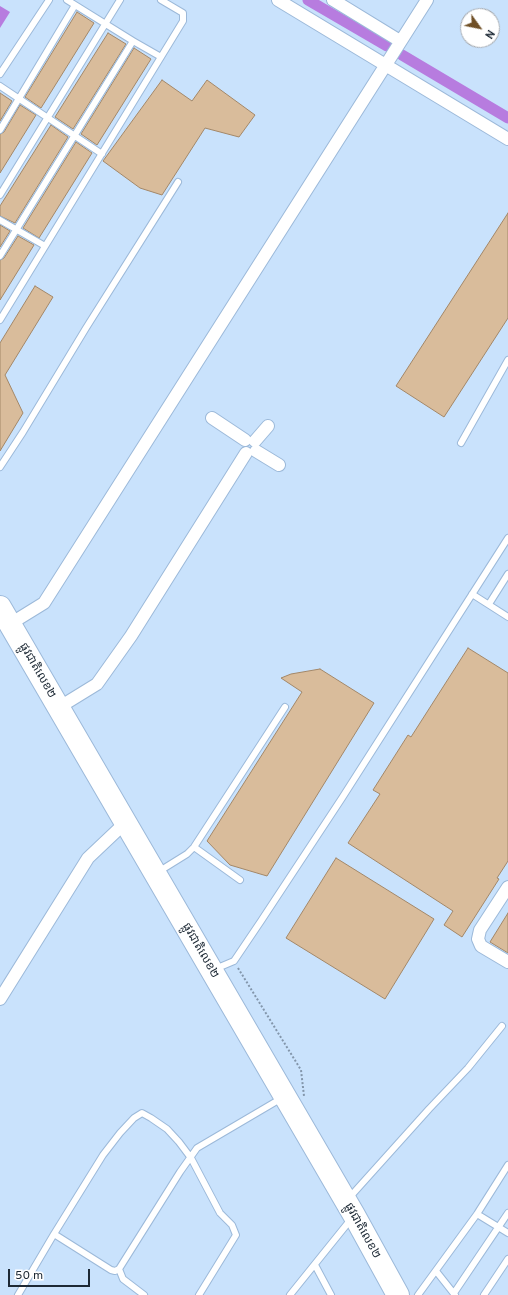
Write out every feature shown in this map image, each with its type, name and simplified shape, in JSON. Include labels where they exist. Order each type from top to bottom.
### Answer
[{"type":"highway","name":"ផ្លូវជាតិលេខ២","points":[[5,616],[285,1096],[398,1295]]},
{"type":"street","points":[[278,0],[508,140]]},
{"type":"street","points":[[333,0],[400,41]]},
{"type":"street","points":[[5,616],[44,603],[427,0]]},
{"type":"street","points":[[212,418],[279,465]]},
{"type":"street","points":[[58,708],[97,684],[131,636],[250,446],[268,426]]},
{"type":"street","points":[[0,998],[88,858],[125,823]]},
{"type":"street","points":[[508,887],[480,930],[478,939],[481,946],[508,962]]},
{"type":"lane","points":[[0,74],[49,0]]},
{"type":"lane","points":[[67,0],[161,57]]},
{"type":"lane","points":[[0,194],[120,0]]},
{"type":"lane","points":[[0,320],[183,21],[184,13],[161,0]]},
{"type":"lane","points":[[0,130],[75,5]]},
{"type":"lane","points":[[0,256],[133,41]]},
{"type":"lane","points":[[0,86],[102,154]]},
{"type":"lane","points":[[0,468],[178,182]]},
{"type":"lane","points":[[0,220],[45,246]]},
{"type":"lane","points":[[461,443],[508,360]]},
{"type":"lane","points":[[212,971],[234,960],[261,921],[342,798],[508,538]]},
{"type":"lane","points":[[489,604],[508,574]]},
{"type":"lane","points":[[472,594],[508,617]]},
{"type":"lane","points":[[155,874],[187,854],[194,847],[285,707]]},
{"type":"lane","points":[[194,847],[240,880]]},
{"type":"lane","points":[[290,1295],[315,1265],[350,1209],[429,1109],[468,1068],[502,1026]]},
{"type":"lane","points":[[54,1234],[111,1270],[115,1271],[119,1269],[180,1172],[197,1148],[285,1096]]},
{"type":"lane","points":[[18,1295],[54,1234],[104,1155],[129,1123],[142,1113],[167,1129],[179,1142],[190,1158],[220,1213],[232,1225],[236,1235],[198,1295]]},
{"type":"lane","points":[[418,1295],[477,1214],[508,1166]]},
{"type":"lane","points":[[436,1271],[454,1294],[508,1213]]},
{"type":"lane","points":[[477,1214],[508,1233]]},
{"type":"lane","points":[[484,1295],[508,1259]]},
{"type":"lane","points":[[315,1265],[331,1295]]},
{"type":"lane","points":[[119,1269],[123,1279],[144,1295]]},
{"type":"path","points":[[234,960],[301,1070],[305,1102]]},
{"type":"shaded area","points":[[0,6],[10,12],[0,28]]},
{"type":"building","points":[[77,12],[94,23],[41,108],[25,97]]},
{"type":"building","points":[[108,33],[126,44],[73,129],[55,117]]},
{"type":"building","points":[[134,48],[151,59],[97,145],[81,134]]},
{"type":"building","points":[[162,80],[192,101],[207,80],[255,115],[239,137],[205,128],[162,195],[140,188],[103,161]]},
{"type":"building","points":[[0,93],[12,101],[0,121]]},
{"type":"building","points":[[20,105],[36,115],[0,173],[0,134],[4,132]]},
{"type":"building","points":[[51,125],[68,137],[15,223],[0,216],[0,206]]},
{"type":"building","points":[[76,142],[92,153],[39,238],[23,228]]},
{"type":"building","points":[[508,213],[508,318],[444,417],[396,386]]},
{"type":"building","points":[[0,225],[10,231],[0,247]]},
{"type":"building","points":[[18,236],[34,245],[0,300],[0,260],[4,258]]},
{"type":"building","points":[[35,286],[53,297],[5,375],[23,413],[0,451],[0,343]]},
{"type":"building","points":[[468,648],[508,673],[508,861],[497,878],[499,879],[462,937],[444,925],[453,911],[348,843],[380,794],[373,790],[408,735],[411,737]]},
{"type":"building","points":[[320,669],[374,703],[267,876],[230,865],[207,841],[302,692],[281,678],[291,674]]},
{"type":"building","points":[[336,858],[434,919],[385,999],[286,938]]},
{"type":"building","points":[[508,913],[508,953],[490,942]]},
{"type":"waterway","points":[[308,0],[387,46]]},
{"type":"waterway","points":[[402,55],[508,118]]}]
